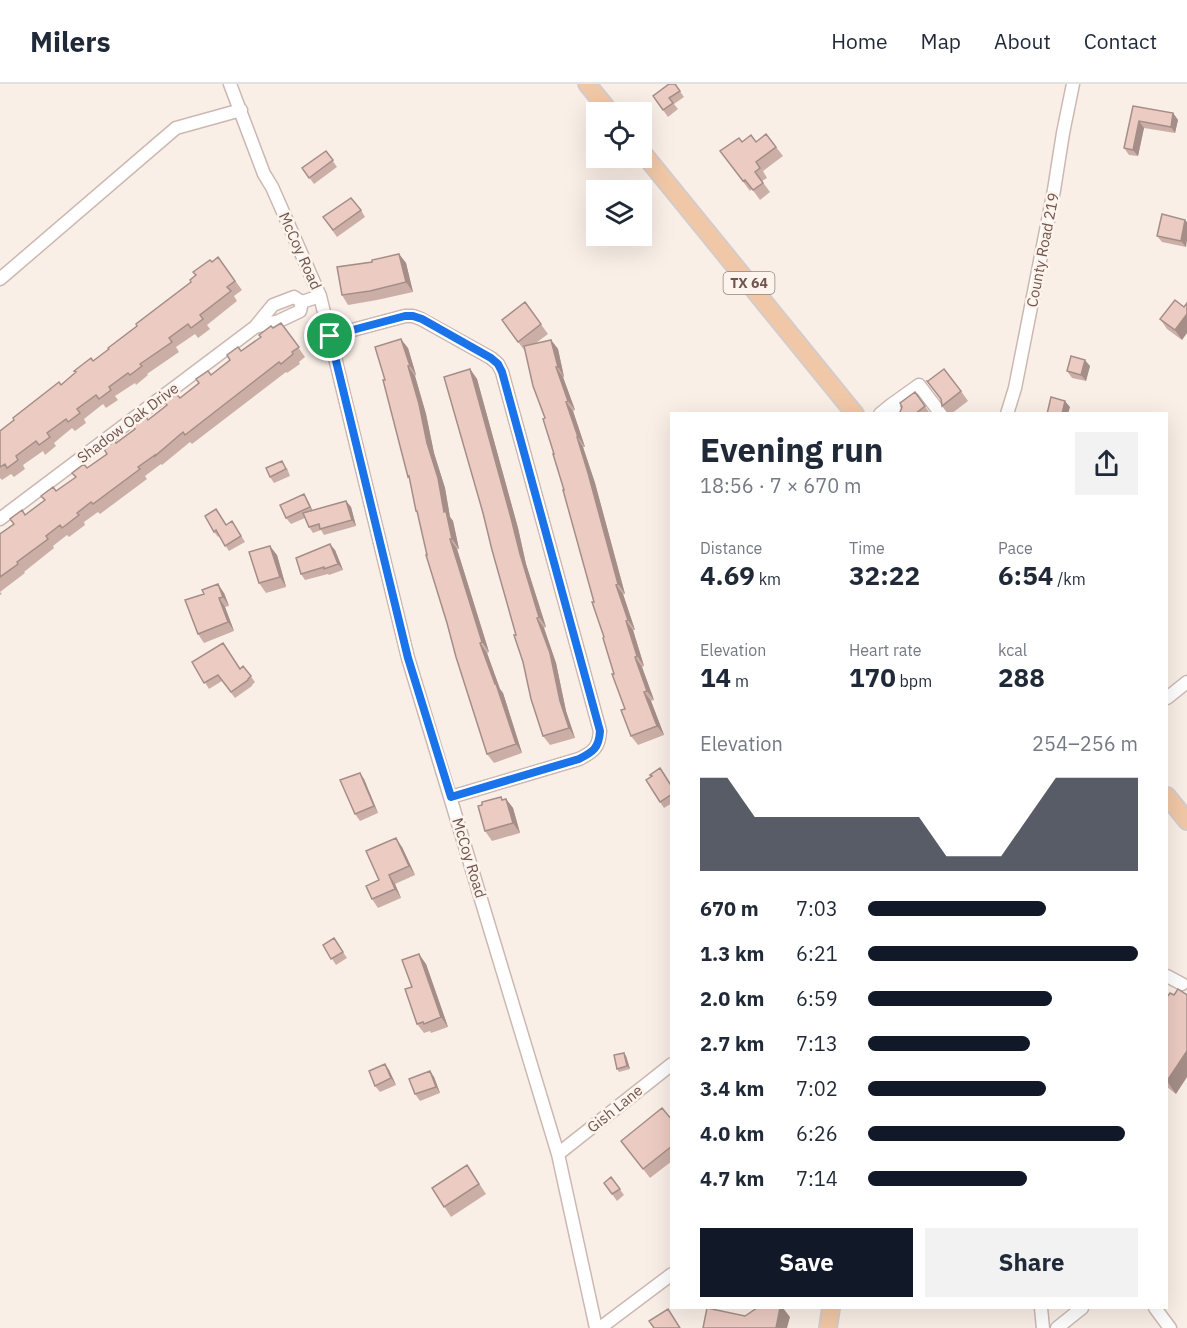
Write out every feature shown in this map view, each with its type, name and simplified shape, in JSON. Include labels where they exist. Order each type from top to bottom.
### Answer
[{"type":"main road","points":[[586,84],[601,102]]},
{"type":"main road","name":"TX 64","points":[[652,164],[853,412]]},
{"type":"main road","points":[[1168,797],[1187,821]]},
{"type":"main road","points":[[828,1328],[831,1309]]},
{"type":"street","name":"McCoy Road","points":[[230,84],[264,174],[320,296],[408,658],[558,1154],[598,1328]]},
{"type":"street","name":"County Road 219","points":[[1008,412],[1018,376],[1073,84]]},
{"type":"street","points":[[0,279],[176,128],[241,110]]},
{"type":"street","name":"Shadow Oak Drive","points":[[0,519],[255,327],[279,321],[300,310],[302,302],[320,296]]},
{"type":"street","points":[[330,336],[405,316],[413,316],[498,364],[600,731],[596,748],[579,759],[451,797]]},
{"type":"street","points":[[895,410],[907,401],[919,385],[939,412]]},
{"type":"street","points":[[1168,697],[1187,682]]},
{"type":"street","points":[[1168,976],[1185,982]]},
{"type":"street","name":"Gish Lane","points":[[558,1154],[670,1066]]},
{"type":"street","points":[[598,1328],[670,1275]]},
{"type":"street","points":[[1041,1309],[1044,1328]]},
{"type":"street","points":[[1057,1328],[1081,1309]]},
{"type":"street","points":[[1156,1309],[1170,1328]]},
{"type":"building","points":[[669,84],[675,84],[680,91],[669,98],[673,103],[663,110],[653,96]]},
{"type":"building","points":[[1133,106],[1173,113],[1171,127],[1139,121],[1133,150],[1124,148]]},
{"type":"building","points":[[766,134],[776,147],[756,162],[760,168],[755,172],[763,183],[753,190],[745,180],[743,181],[720,151],[739,138],[742,142],[751,135],[756,142]]},
{"type":"building","points":[[326,151],[333,160],[309,178],[302,168]]},
{"type":"building","points":[[351,198],[361,210],[333,230],[323,217]]},
{"type":"building","points":[[1162,214],[1185,220],[1181,241],[1157,236]]},
{"type":"building","points":[[399,254],[406,282],[342,295],[337,267],[372,262],[372,260]]},
{"type":"building","points":[[218,257],[235,281],[227,287],[231,291],[200,315],[203,319],[191,328],[188,324],[169,338],[172,342],[140,364],[142,366],[109,387],[111,390],[99,399],[96,395],[77,409],[80,413],[68,422],[66,419],[47,433],[50,437],[39,445],[36,441],[16,456],[18,460],[7,468],[5,464],[0,467],[0,431],[14,420],[13,418],[59,382],[61,385],[91,358],[93,361],[109,349],[137,326],[136,324],[191,282],[190,280],[196,275],[193,272]]},
{"type":"building","points":[[1175,300],[1184,307],[1187,303],[1187,314],[1175,330],[1160,319]]},
{"type":"building","points":[[525,302],[541,324],[518,342],[502,320]]},
{"type":"building","points":[[281,323],[299,347],[292,352],[293,354],[281,364],[279,362],[185,435],[183,432],[138,467],[140,469],[77,513],[79,515],[62,528],[60,525],[46,536],[48,539],[0,577],[0,534],[14,524],[10,519],[22,510],[25,515],[45,500],[41,496],[53,487],[56,491],[76,477],[72,473],[84,464],[87,468],[107,454],[104,449],[135,429],[133,426],[146,417],[148,420],[167,405],[165,402],[176,394],[180,398],[199,383],[196,379],[208,371],[211,375],[230,360],[227,355],[238,347],[241,351],[261,337],[259,335],[271,326],[273,328]]},
{"type":"building","points":[[401,339],[438,478],[452,539],[450,539],[482,642],[480,643],[516,744],[487,754],[426,555],[409,476],[375,347]]},
{"type":"building","points":[[551,340],[558,367],[556,367],[568,401],[566,402],[578,437],[618,584],[616,585],[628,620],[626,621],[637,656],[635,657],[647,691],[644,692],[657,726],[631,736],[621,710],[625,709],[612,674],[614,674],[592,602],[594,602],[543,419],[545,418],[533,386],[524,346]]},
{"type":"building","points":[[1071,356],[1085,360],[1081,375],[1067,371]]},
{"type":"building","points":[[470,369],[569,728],[543,736],[444,377]]},
{"type":"building","points":[[944,369],[961,391],[942,406],[941,399],[927,381]]},
{"type":"building","points":[[915,392],[925,406],[918,412],[900,412],[902,407],[900,403]]},
{"type":"building","points":[[1051,397],[1065,401],[1062,412],[1047,412]]},
{"type":"building","points":[[282,461],[286,469],[270,477],[266,468]]},
{"type":"building","points":[[304,494],[310,507],[286,518],[280,505]]},
{"type":"building","points":[[346,501],[352,520],[320,529],[319,524],[309,527],[303,513]]},
{"type":"building","points":[[216,509],[226,525],[232,521],[241,536],[225,546],[205,516]]},
{"type":"building","points":[[330,544],[338,564],[301,574],[296,558]]},
{"type":"building","points":[[270,546],[280,577],[259,583],[249,552]]},
{"type":"building","points":[[218,584],[223,597],[219,598],[228,622],[198,634],[185,600],[204,594],[202,590]]},
{"type":"building","points":[[223,643],[240,669],[243,666],[251,676],[231,692],[218,675],[204,683],[192,662]]},
{"type":"building","points":[[660,768],[670,784],[670,795],[660,802],[646,780],[652,776],[650,775]]},
{"type":"building","points":[[360,773],[374,806],[355,814],[340,780]]},
{"type":"building","points":[[501,797],[502,800],[506,799],[513,823],[485,831],[478,806],[482,805],[482,802]]},
{"type":"building","points":[[396,838],[409,866],[389,875],[395,889],[372,899],[366,886],[379,880],[366,851]]},
{"type":"building","points":[[334,938],[343,952],[331,959],[323,945]]},
{"type":"building","points":[[419,954],[441,1017],[424,1024],[423,1022],[417,1024],[405,989],[412,987],[402,960]]},
{"type":"building","points":[[1178,989],[1187,995],[1187,1051],[1168,1080],[1168,996],[1170,993],[1174,995]]},
{"type":"building","points":[[624,1053],[627,1066],[617,1069],[614,1055]]},
{"type":"building","points":[[385,1064],[391,1078],[375,1086],[369,1071]]},
{"type":"building","points":[[430,1071],[436,1087],[415,1094],[409,1079]]},
{"type":"building","points":[[662,1108],[670,1118],[670,1148],[643,1169],[621,1141]]},
{"type":"building","points":[[467,1165],[479,1184],[444,1207],[432,1188]]},
{"type":"building","points":[[611,1177],[620,1189],[612,1194],[604,1183]]},
{"type":"building","points":[[668,1309],[680,1328],[654,1328],[649,1321]]},
{"type":"building","points":[[707,1309],[745,1316],[756,1309],[780,1309],[776,1328],[703,1328]]},
{"type":"route","points":[[405,316],[413,316],[422,319],[498,364],[600,731],[596,748],[588,754],[579,759],[451,797],[408,658],[330,336],[405,316]]}]
